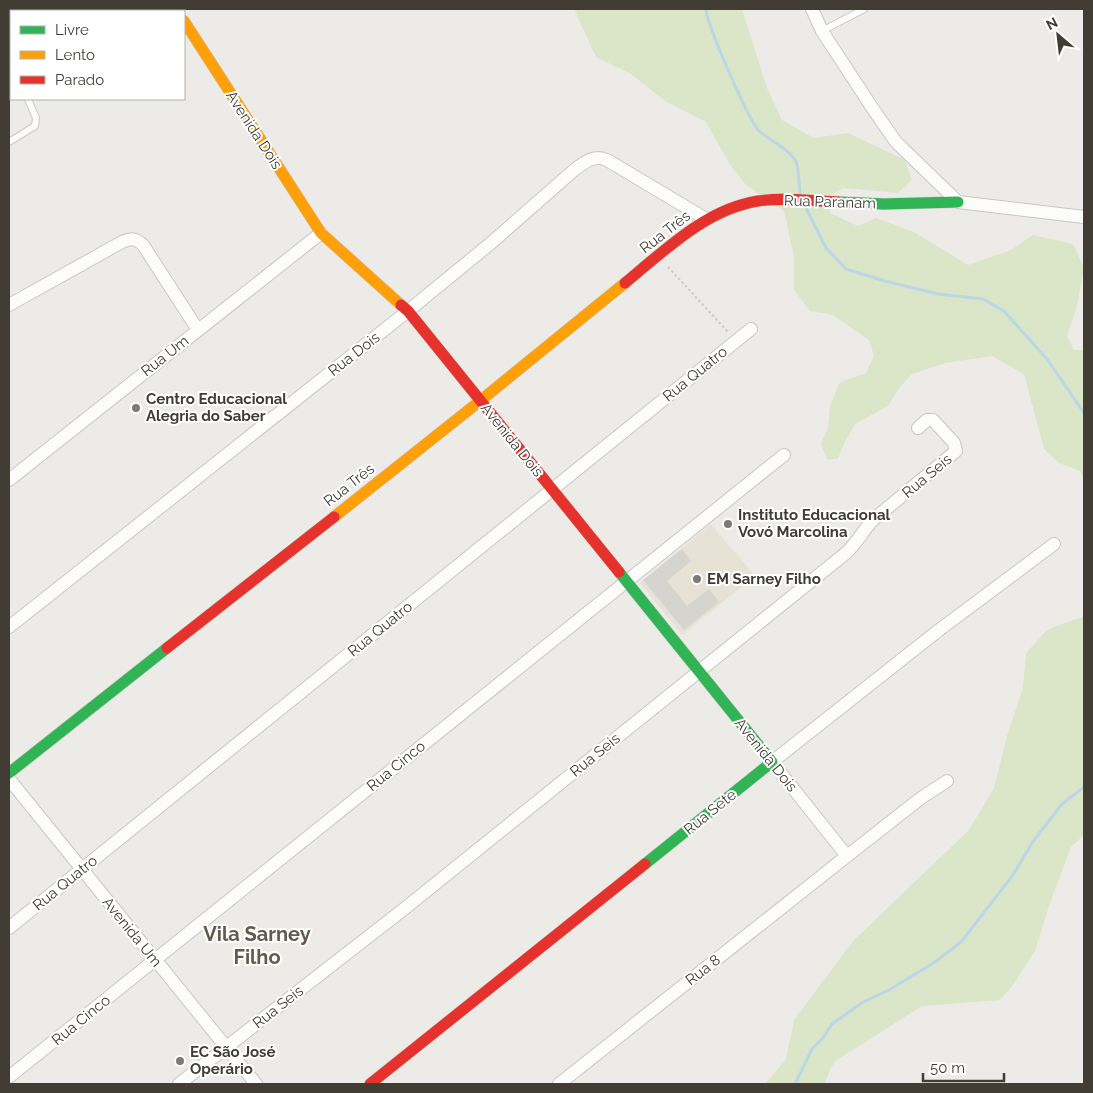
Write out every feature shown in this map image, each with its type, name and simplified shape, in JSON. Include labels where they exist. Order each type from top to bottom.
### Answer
[{"type":"street","points":[[812,9],[822,31],[896,142],[958,202]]},
{"type":"street","name":"Avenida Dois","points":[[185,23],[320,232],[408,311],[847,856]]},
{"type":"street","name":"Rua Dois","points":[[9,627],[408,311],[586,162],[597,157],[607,160],[706,219]]},
{"type":"street","name":"Rua Paranam","points":[[706,219],[729,208],[758,201],[796,200],[884,204],[958,202],[1084,217]]},
{"type":"street","name":"Rua Três","points":[[9,773],[480,401],[706,219]]},
{"type":"street","name":"Rua Um","points":[[9,480],[320,232]]},
{"type":"street","points":[[9,304],[129,238],[135,239],[143,246],[198,330]]},
{"type":"street","name":"Rua Quatro","points":[[9,928],[751,330]]},
{"type":"street","name":"Rua Seis","points":[[179,1084],[404,909],[834,563],[853,546],[874,519],[956,451],[954,443],[933,420],[926,420],[918,428]]},
{"type":"street","name":"Rua Cinco","points":[[9,1077],[784,455]]},
{"type":"street","name":"Rua Sete","points":[[370,1084],[939,630],[1054,544]]},
{"type":"street","name":"Avenida Um","points":[[9,780],[256,1084]]},
{"type":"street","name":"Rua 8","points":[[559,1084],[921,798],[947,781]]},
{"type":"lane","points":[[822,31],[864,9]]},
{"type":"lane","points":[[9,142],[36,126],[36,118],[28,100]]},
{"type":"path","points":[[658,256],[736,341]]},
{"type":"shaded area","name":"EM Sarney Filho","points":[[711,524],[755,576],[682,635],[640,583]]},
{"type":"green space","points":[[574,9],[742,9],[767,88],[782,120],[814,138],[848,133],[905,160],[912,180],[898,193],[844,188],[826,197],[830,213],[858,226],[876,218],[914,232],[968,265],[1011,250],[1033,235],[1073,244],[1084,268],[1077,306],[1067,336],[1074,350],[1084,350],[1084,480],[1080,471],[1059,463],[1044,449],[1024,374],[992,356],[945,363],[912,374],[900,387],[888,406],[855,424],[838,458],[827,460],[821,443],[828,429],[830,405],[840,382],[866,373],[874,356],[869,340],[833,315],[810,311],[794,290],[794,257],[784,211],[746,185],[729,163],[706,122],[665,101],[631,74],[596,57]]},
{"type":"green space","points":[[1084,617],[1084,835],[1071,847],[1035,951],[1013,985],[1000,1000],[922,1006],[834,1062],[824,1084],[765,1084],[786,1059],[794,1020],[854,940],[969,830],[994,788],[1007,736],[1023,688],[1026,653],[1047,630]]},
{"type":"building","points":[[682,549],[691,561],[667,581],[687,606],[709,589],[719,602],[684,630],[643,580]]},
{"type":"waterway","points":[[706,9],[720,51],[754,123],[759,131],[792,155],[798,171],[800,193]]},
{"type":"waterway","points":[[805,206],[826,248],[846,269],[938,294],[983,299],[1004,311],[1047,359],[1084,413]]},
{"type":"waterway","points":[[795,1084],[812,1049],[823,1038],[832,1024],[863,1002],[889,990],[935,962],[961,942],[1013,875],[1032,843],[1062,804],[1084,787]]},
{"type":"traffic: fast","points":[[838,202],[884,204],[958,202]]},
{"type":"traffic: fast","points":[[619,572],[772,762],[645,864]]},
{"type":"traffic: fast","points":[[9,773],[167,648]]},
{"type":"traffic: slow","points":[[185,23],[321,233],[401,305]]},
{"type":"traffic: slow","points":[[334,517],[625,283]]},
{"type":"traffic: jam","points":[[625,283],[671,245],[703,222],[739,206],[758,201],[778,199],[838,202]]},
{"type":"traffic: jam","points":[[401,305],[408,311],[619,572]]},
{"type":"traffic: jam","points":[[167,648],[334,517]]},
{"type":"traffic: jam","points":[[370,1084],[645,864]]},
{"type":"place","name":"Centro Educacional Alegria do Saber","points":[[136,408]]},
{"type":"place","name":"Instituto Educacional Vovó Marcolina","points":[[728,524]]},
{"type":"place","name":"EM Sarney Filho","points":[[697,579]]},
{"type":"place","name":"EC São José Operário","points":[[180,1061]]},
{"type":"district","name":"Vila Sarney Filho","points":[[257,946]]}]
